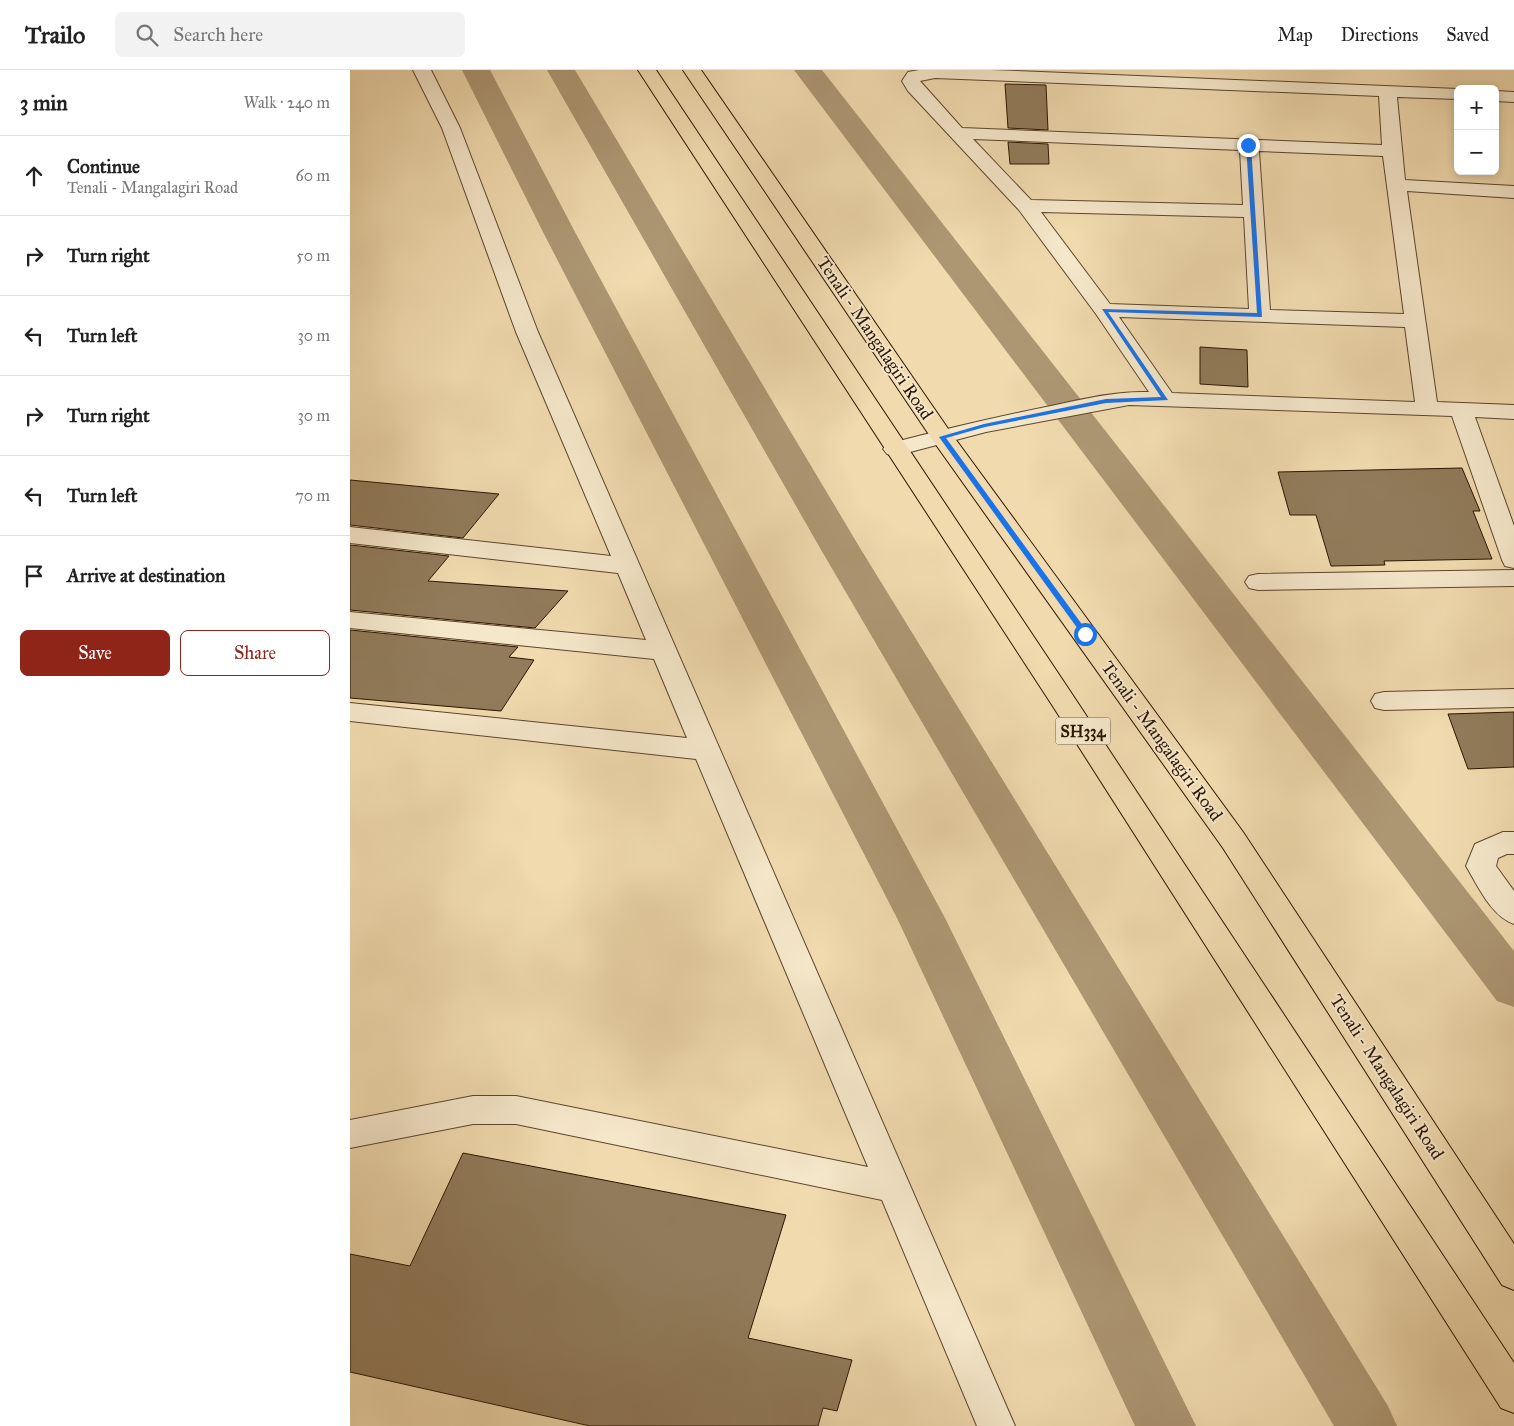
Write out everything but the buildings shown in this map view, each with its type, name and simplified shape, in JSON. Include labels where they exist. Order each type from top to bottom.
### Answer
[{"type":"main road","name":"SH334","points":[[647,70],[1063,701],[1514,1395]]},
{"type":"main road","name":"Tenali - Mangalagiri Road","points":[[692,70],[741,139],[942,437],[1233,840],[1514,1274]]},
{"type":"street","points":[[422,70],[451,128],[526,332],[665,651],[892,1187],[996,1426]]},
{"type":"street","points":[[1165,399],[1104,310],[1026,206],[914,87],[911,81],[914,76],[935,73],[1454,94]]},
{"type":"street","points":[[1388,91],[1396,185],[1427,409]]},
{"type":"street","points":[[1499,96],[1514,97]]},
{"type":"street","points":[[959,133],[1392,151]]},
{"type":"street","points":[[1248,145],[1260,315]]},
{"type":"street","points":[[1396,185],[1514,192]]},
{"type":"street","points":[[1026,206],[1253,211]]},
{"type":"street","points":[[1104,310],[1415,321]]},
{"type":"street","points":[[896,449],[984,426],[1129,398],[1514,412]]},
{"type":"street","points":[[1461,410],[1514,560]]},
{"type":"street","points":[[350,535],[628,566]]},
{"type":"street","points":[[1258,582],[1514,578]]},
{"type":"street","points":[[350,620],[665,651]]},
{"type":"street","points":[[1384,701],[1514,698]]},
{"type":"street","points":[[350,712],[707,750]]},
{"type":"street","points":[[1514,843],[1503,843],[1485,852],[1481,866],[1491,884],[1514,912]]},
{"type":"street","points":[[350,1134],[473,1110],[516,1110],[892,1187]]},
{"type":"waterway","points":[[476,70],[559,232],[921,918],[1166,1426]]},
{"type":"waterway","points":[[561,70],[840,548],[1367,1426]]},
{"type":"waterway","points":[[808,70],[1514,987]]},
{"type":"route","points":[[1085,634],[942,437],[984,426],[1106,401],[1129,398],[1165,399],[1104,310],[1260,315],[1248,145]]}]
